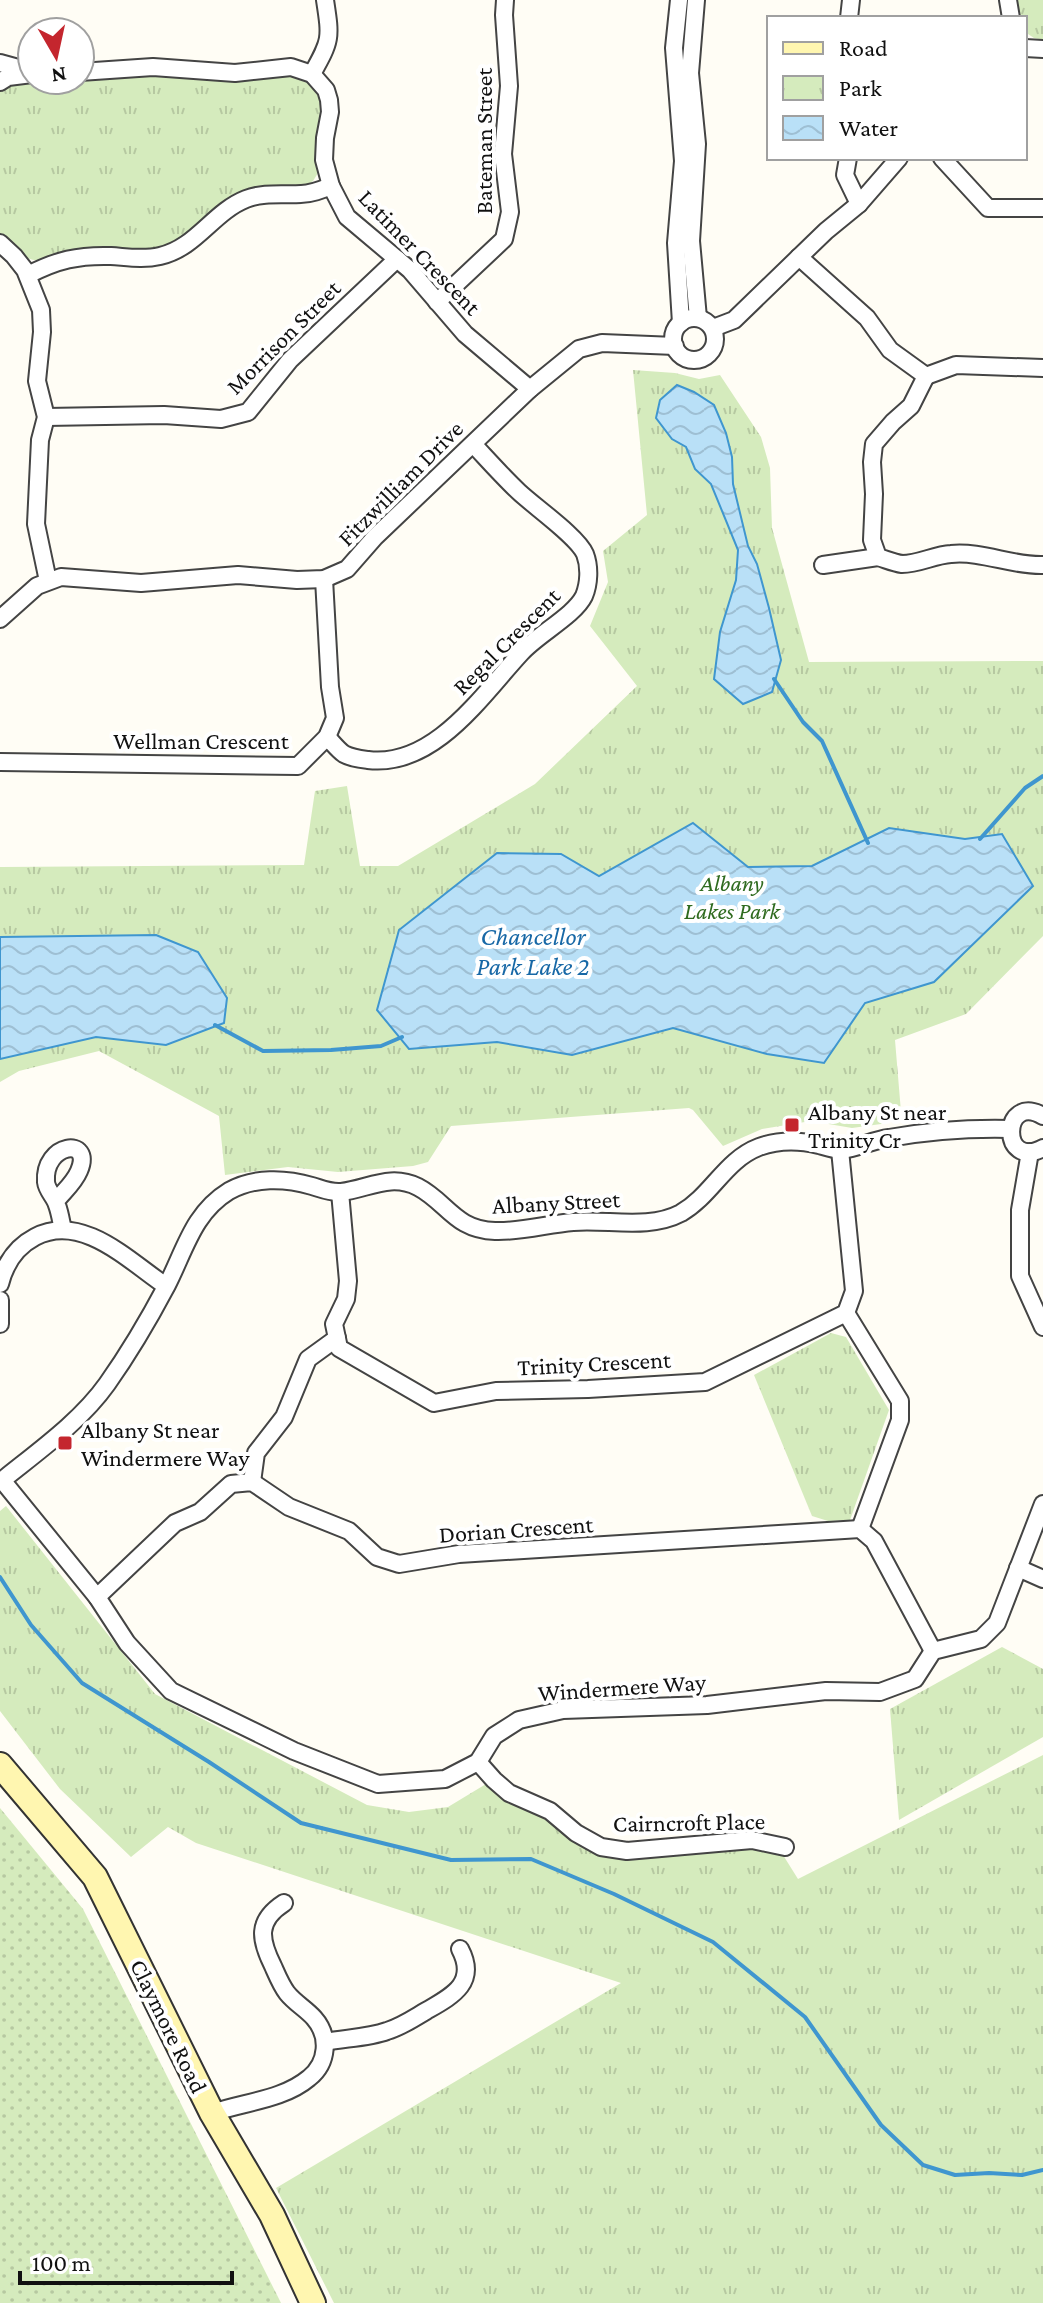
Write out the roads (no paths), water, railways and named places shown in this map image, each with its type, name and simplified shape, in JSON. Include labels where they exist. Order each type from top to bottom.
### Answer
[{"type":"main road","name":"Claymore Road","points":[[0,1765],[95,1877],[216,2120],[272,2215],[313,2303]]},
{"type":"street","points":[[96,71],[153,67],[235,73],[291,67],[312,74],[328,44],[330,32],[325,0]]},
{"type":"street","name":"Bateman Street","points":[[437,302],[504,239],[510,212],[503,154],[509,86],[505,0]]},
{"type":"street","points":[[679,0],[674,48],[683,161],[676,243],[689,321]]},
{"type":"street","points":[[689,321],[705,321],[713,328],[716,338],[714,348],[703,358],[682,356],[675,346],[674,336],[689,321],[691,241],[698,159],[690,73],[696,0]]},
{"type":"street","name":"Latimer Crescent","points":[[312,74],[326,90],[330,104],[324,153],[331,186],[347,217],[410,270],[465,334],[530,389]]},
{"type":"street","points":[[847,160],[845,175],[864,199]]},
{"type":"street","points":[[713,328],[734,320],[864,199],[897,160]]},
{"type":"street","points":[[944,160],[988,208],[1043,208]]},
{"type":"street","points":[[28,275],[51,263],[70,258],[163,255],[186,245],[220,214],[247,199],[266,194],[306,194],[331,186]]},
{"type":"street","points":[[0,243],[28,275],[41,310],[37,381],[46,417],[40,440],[36,524],[48,581]]},
{"type":"street","points":[[799,257],[867,318],[890,350],[926,376]]},
{"type":"street","name":"Morrison Street","points":[[46,417],[164,415],[221,419],[248,412],[290,360],[397,259]]},
{"type":"street","name":"Fitzwilliam Drive","points":[[324,579],[347,569],[375,537],[530,389],[579,349],[602,343],[675,346]]},
{"type":"street","points":[[878,557],[872,540],[874,444],[911,406],[926,376],[956,365],[1043,368]]},
{"type":"street","name":"Regal Crescent","points":[[327,737],[344,754],[365,760],[388,760],[423,748],[447,732],[540,634],[577,607],[585,594],[589,578],[585,554],[575,538],[519,492],[473,444]]},
{"type":"street","points":[[823,565],[878,557],[899,564],[949,554],[982,554],[1025,565],[1043,565]]},
{"type":"street","points":[[0,619],[28,593],[61,577],[141,583],[238,575],[324,579],[330,687],[335,718],[327,737]]},
{"type":"street","name":"Wellman Crescent","points":[[0,762],[298,766],[327,737]]},
{"type":"street","points":[[1037,1150],[1023,1151],[1014,1144],[1010,1129],[1019,1114],[1028,1111],[1042,1113]]},
{"type":"street","name":"Albany Street","points":[[1,1481],[95,1401],[124,1359],[166,1286],[191,1230],[200,1217],[233,1189],[274,1180],[340,1192],[379,1182],[409,1184],[418,1187],[468,1225],[495,1231],[576,1221],[646,1222],[681,1213],[702,1197],[731,1164],[759,1147],[786,1141],[840,1150],[885,1138],[934,1132],[1010,1129]]},
{"type":"street","points":[[840,1150],[854,1291],[846,1313],[900,1401],[900,1420],[860,1529],[874,1541],[933,1651],[981,1639],[997,1623],[1043,1504]]},
{"type":"street","points":[[1037,1150],[1025,1171],[1020,1210],[1020,1276],[1043,1327]]},
{"type":"street","points":[[97,1597],[175,1523],[200,1512],[231,1484],[252,1482],[256,1453],[284,1417],[308,1359],[337,1338],[334,1324],[346,1299],[348,1281],[340,1192]]},
{"type":"street","points":[[56,1201],[63,1230]]},
{"type":"street","points":[[0,1284],[4,1268],[27,1241],[44,1232],[63,1230],[81,1232],[100,1240],[166,1286]]},
{"type":"street","points":[[0,1300],[0,1324]]},
{"type":"street","name":"Trinity Crescent","points":[[337,1338],[339,1348],[434,1403],[496,1391],[705,1382],[846,1313]]},
{"type":"street","name":"Windermere Way","points":[[1,1481],[97,1597],[127,1643],[171,1691],[294,1751],[378,1784],[445,1779],[478,1762],[494,1736],[519,1720],[563,1710],[707,1705],[826,1691],[880,1692],[915,1679],[933,1651]]},
{"type":"street","name":"Dorian Crescent","points":[[252,1482],[289,1507],[349,1531],[377,1557],[399,1564],[459,1554],[860,1529]]},
{"type":"street","points":[[1018,1568],[1043,1579]]},
{"type":"street","name":"Cairncroft Place","points":[[478,1762],[509,1793],[550,1811],[583,1838],[607,1849],[627,1851],[752,1840],[785,1847]]},
{"type":"street","points":[[216,2120],[299,2085],[315,2073],[323,2058],[324,2038],[313,2017],[287,1993],[264,1948],[264,1924],[284,1903]]},
{"type":"street","points":[[324,2038],[344,2031],[369,2035],[396,2028],[456,1992],[466,1971],[465,1958],[460,1949]]},
{"type":"water","points":[[677,385],[714,405],[726,433],[732,457],[733,484],[748,546],[757,564],[781,660],[772,692],[743,704],[714,679],[720,632],[736,580],[738,550],[711,484],[695,469],[686,447],[672,439],[656,418],[660,400]]},
{"type":"water","name":"Chancellor Park Lake 2","points":[[693,823],[748,867],[812,866],[889,828],[965,839],[1002,834],[1033,886],[934,982],[865,1003],[824,1063],[767,1054],[673,1028],[572,1055],[497,1042],[409,1049],[377,1010],[399,930],[497,853],[561,854],[599,876]]},
{"type":"water","points":[[156,935],[198,952],[227,998],[224,1023],[166,1045],[96,1037],[0,1059],[0,937]]},
{"type":"waterway","points":[[774,679],[803,722],[822,741],[868,843]]},
{"type":"waterway","points":[[980,839],[1025,788],[1043,776]]},
{"type":"waterway","points":[[215,1025],[263,1051],[381,1046],[402,1037]]},
{"type":"waterway","points":[[0,1577],[31,1625],[82,1683],[301,1823],[451,1860],[531,1859],[614,1894],[713,1942],[805,2017],[881,2125],[923,2165],[955,2175],[1022,2175],[1043,2170]]},
{"type":"place","name":"Albany St near Trinity Cr","points":[[792,1125]]},
{"type":"place","name":"Albany St near Windermere Way","points":[[65,1443]]},
{"type":"park label","name":"Albany Lakes Park","points":[[732,896]]}]
